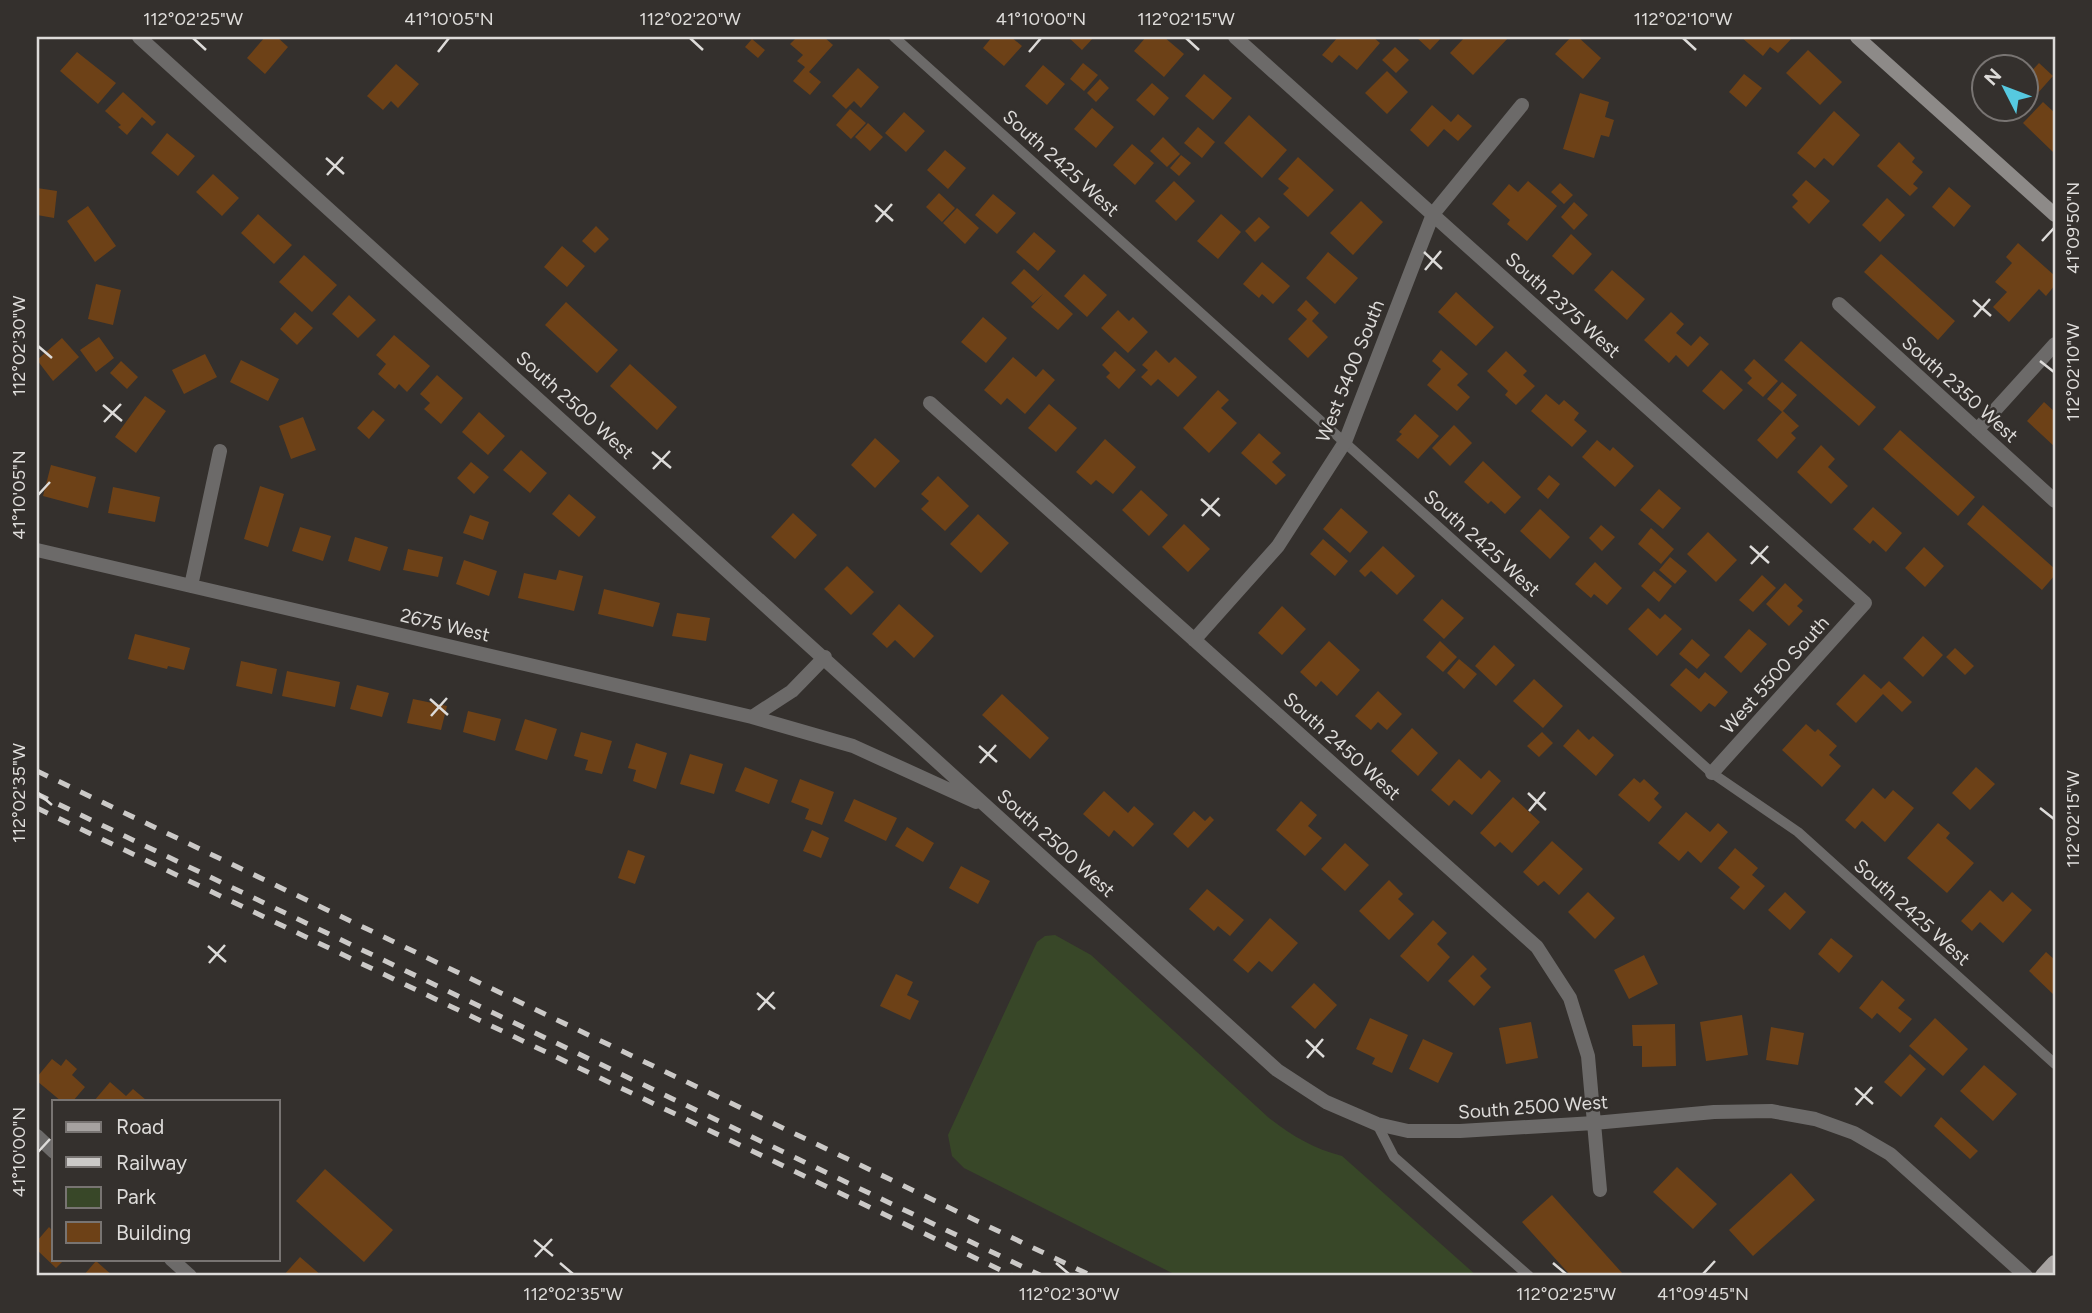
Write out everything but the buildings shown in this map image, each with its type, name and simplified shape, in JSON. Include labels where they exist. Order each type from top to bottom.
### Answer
[{"type":"main road","points":[[2044,1276],[2055,1264]]},
{"type":"street","name":"South 2500 West","points":[[139,37],[1277,1070],[1326,1102],[1377,1124],[1408,1130],[1460,1131],[1714,1112],[1771,1111],[1815,1119],[1854,1133],[1889,1154],[2026,1276]]},
{"type":"street","name":"South 2375 West","points":[[1235,37],[1865,603]]},
{"type":"street","points":[[1857,37],[2055,215]]},
{"type":"street","name":"West 5400 South","points":[[1194,640],[1278,545],[1345,442],[1433,214],[1522,105]]},
{"type":"street","name":"South 2350 West","points":[[1839,304],[2055,501]]},
{"type":"street","points":[[1977,430],[2055,344]]},
{"type":"street","name":"South 2450 West","points":[[930,403],[1537,947],[1570,998],[1588,1056],[1600,1190]]},
{"type":"street","points":[[191,586],[219,451]]},
{"type":"street","name":"2675 West","points":[[37,550],[752,717],[853,746],[988,808]]},
{"type":"street","name":"West 5500 South","points":[[1712,773],[1865,603]]},
{"type":"street","points":[[752,717],[792,691],[825,657]]},
{"type":"street","points":[[37,1136],[52,1150]]},
{"type":"street","points":[[172,1260],[190,1276]]},
{"type":"lane","name":"South 2425 West","points":[[894,37],[1712,773],[1798,832],[2055,1064]]},
{"type":"lane","points":[[1377,1124],[1394,1157],[1529,1276]]},
{"type":"green space","points":[[1055,935],[1091,955],[1269,1118],[1304,1141],[1342,1156],[1477,1276],[1178,1276],[964,1168],[952,1156],[948,1135],[1037,942],[1045,936]]},
{"type":"railway","points":[[37,771],[1092,1276]]},
{"type":"railway","points":[[37,794],[1042,1276]]},
{"type":"railway","points":[[37,808],[1013,1276]]}]
